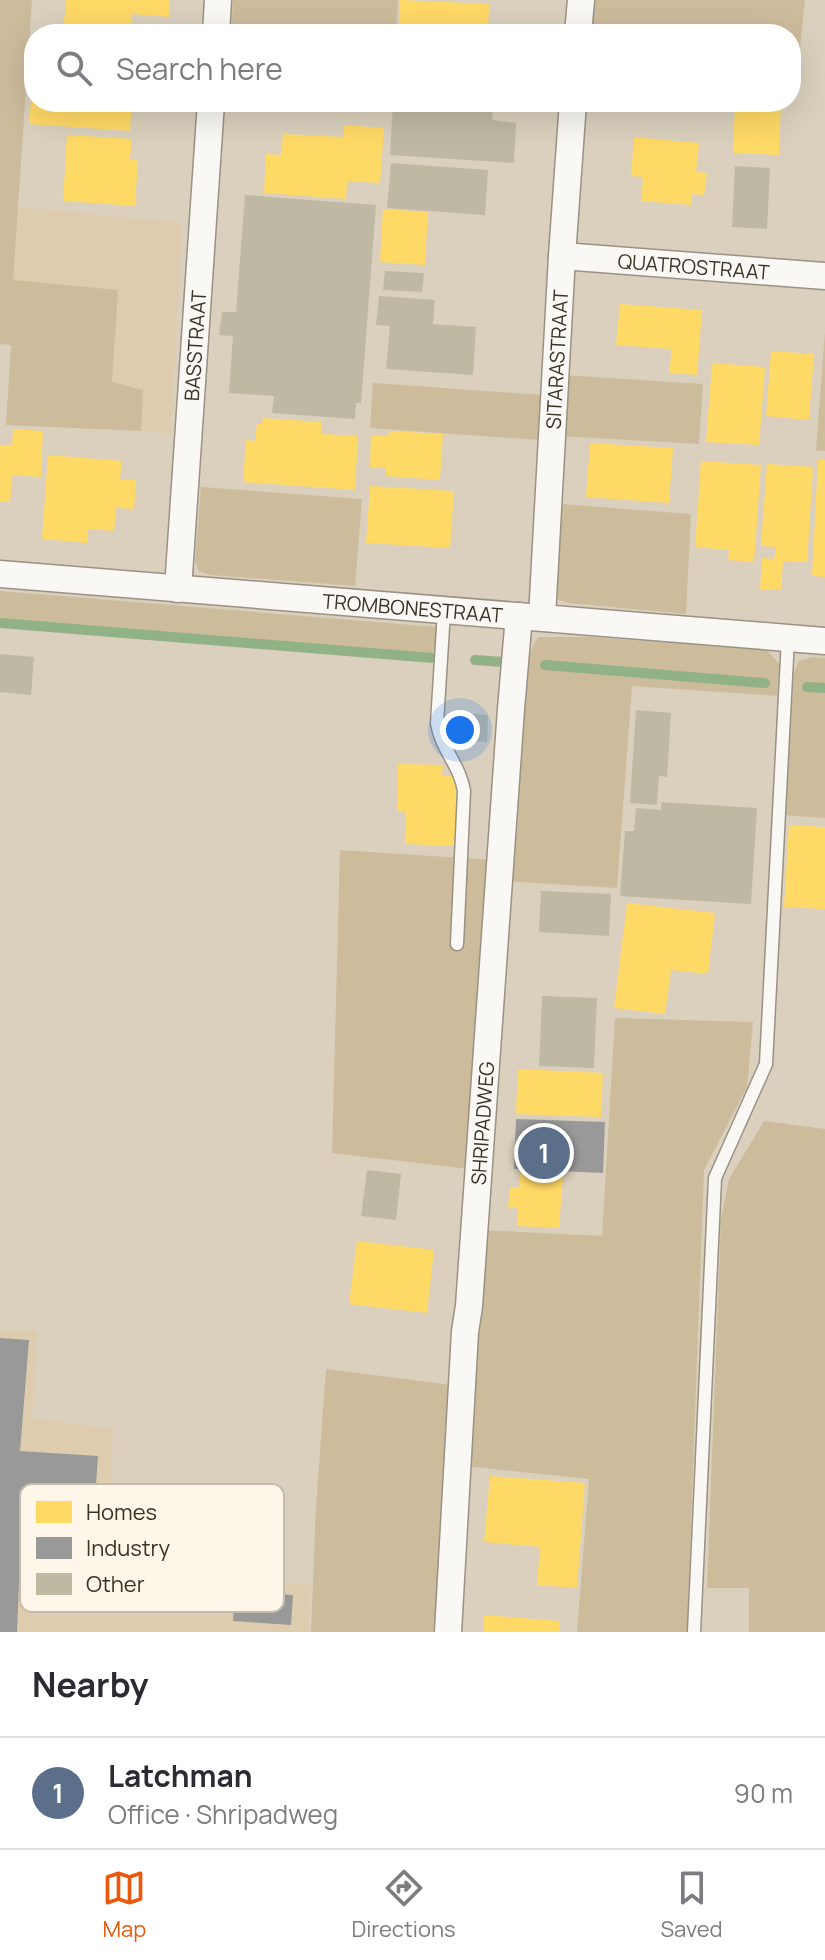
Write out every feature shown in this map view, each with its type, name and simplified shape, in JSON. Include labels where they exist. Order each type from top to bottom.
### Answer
[{"type":"street","points":[[217,24],[218,0]]},
{"type":"street","points":[[579,24],[581,0]]},
{"type":"street","name":"BASSTRAAT","points":[[178,589],[210,112]]},
{"type":"street","name":"SITARASTRAAT","points":[[530,617],[572,112]]},
{"type":"street","name":"QUATROSTRAAT","points":[[562,256],[825,276]]},
{"type":"street","name":"TROMBONESTRAAT","points":[[0,574],[825,641]]},
{"type":"street","name":"SHRIPADWEG","points":[[448,1632],[465,1332],[511,709],[530,617]]},
{"type":"lane","points":[[444,611],[437,723],[439,737],[462,776],[464,791],[457,944]]},
{"type":"lane","points":[[694,1632],[715,1178],[766,1064],[788,638]]},
{"type":"shaded area","points":[[0,0],[32,0],[30,24],[24,24],[24,112],[13,280],[118,290],[112,382],[143,390],[141,431],[6,425],[11,345],[0,344]]},
{"type":"shaded area","points":[[233,0],[398,0],[397,24],[232,24]]},
{"type":"shaded area","points":[[590,0],[805,0],[801,38],[801,24],[589,24]]},
{"type":"shaded area","points":[[18,207],[182,223],[171,434],[141,431],[143,390],[112,383],[13,280]]},
{"type":"shaded area","points":[[825,332],[825,451],[816,450]]},
{"type":"shaded area","points":[[563,375],[703,384],[699,444],[560,436]]},
{"type":"shaded area","points":[[373,383],[543,395],[540,440],[370,428]]},
{"type":"shaded area","points":[[201,487],[362,499],[355,586],[210,575],[199,571],[195,562]]},
{"type":"shaded area","points":[[561,504],[691,514],[686,614],[568,603],[557,599]]},
{"type":"shaded area","points":[[0,591],[437,627],[433,658],[0,623]]},
{"type":"shaded area","points":[[538,637],[590,637],[767,650],[779,664],[777,696],[632,686],[617,888],[506,881],[529,654]]},
{"type":"shaded area","points":[[812,657],[825,658],[825,818],[784,815],[794,672],[799,661]]},
{"type":"shaded area","points":[[340,850],[493,860],[470,1169],[332,1153]]},
{"type":"shaded area","points":[[615,1018],[753,1022],[747,1087],[704,1170],[687,1632],[577,1632],[589,1479],[465,1466],[482,1230],[602,1236]]},
{"type":"shaded area","points":[[764,1121],[825,1129],[825,1632],[749,1632],[749,1588],[707,1588],[721,1219],[729,1179]]},
{"type":"shaded area","points":[[0,1330],[37,1331],[32,1419],[113,1428],[111,1484],[20,1484],[20,1612],[284,1612],[284,1583],[311,1584],[308,1632],[0,1632]]},
{"type":"shaded area","points":[[326,1369],[452,1385],[439,1632],[311,1632]]},
{"type":"building: Homes","points":[[66,0],[170,0],[169,17],[132,14],[131,24],[64,24]]},
{"type":"building: Homes","points":[[400,0],[489,4],[488,24],[399,24]]},
{"type":"building: Homes","points":[[30,112],[131,112],[130,131],[29,124]]},
{"type":"building: Homes","points":[[735,112],[781,112],[779,155],[733,153]]},
{"type":"building: Homes","points":[[344,125],[384,128],[380,183],[347,181],[346,199],[264,193],[266,154],[281,155],[283,134],[344,137]]},
{"type":"building: Homes","points":[[67,135],[132,139],[130,159],[138,160],[135,206],[63,201]]},
{"type":"building: Homes","points":[[634,137],[699,143],[696,172],[707,173],[704,195],[692,194],[691,205],[641,201],[643,177],[631,176]]},
{"type":"building: Homes","points":[[383,209],[428,212],[425,265],[380,262]]},
{"type":"building: Homes","points":[[620,304],[702,310],[697,375],[669,373],[672,349],[616,345]]},
{"type":"building: Homes","points":[[771,351],[814,354],[809,420],[766,416]]},
{"type":"building: Homes","points":[[712,363],[765,367],[759,445],[706,442]]},
{"type":"building: Homes","points":[[263,418],[321,422],[321,434],[358,436],[355,490],[243,482],[246,440],[255,441],[257,424],[262,424]]},
{"type":"building: Homes","points":[[13,429],[43,431],[41,477],[12,475],[10,502],[0,501],[0,445],[12,445]]},
{"type":"building: Homes","points":[[390,431],[443,434],[440,480],[386,476],[386,468],[370,467],[371,435],[390,436]]},
{"type":"building: Homes","points":[[590,443],[673,448],[669,503],[586,497]]},
{"type":"building: Homes","points":[[48,455],[122,461],[120,479],[136,480],[134,509],[116,508],[114,531],[88,529],[87,543],[42,539]]},
{"type":"building: Homes","points":[[818,460],[825,460],[825,577],[812,576]]},
{"type":"building: Homes","points":[[701,461],[761,465],[754,562],[728,560],[729,550],[695,547]]},
{"type":"building: Homes","points":[[767,464],[813,467],[807,562],[783,561],[781,590],[760,589],[762,558],[774,559],[776,547],[761,546]]},
{"type":"building: Homes","points":[[370,486],[454,491],[450,548],[366,543]]},
{"type":"building: Homes","points":[[398,764],[443,765],[442,775],[457,775],[455,846],[405,844],[406,811],[397,811]]},
{"type":"building: Homes","points":[[789,825],[825,827],[825,909],[784,907]]},
{"type":"building: Homes","points":[[627,903],[715,913],[708,974],[671,970],[665,1014],[614,1008]]},
{"type":"building: Homes","points":[[518,1069],[603,1073],[601,1117],[516,1114]]},
{"type":"building: Homes","points":[[520,1174],[563,1177],[559,1228],[517,1226],[518,1208],[508,1207],[510,1187],[519,1187]]},
{"type":"building: Homes","points":[[357,1241],[434,1250],[427,1313],[349,1304]]},
{"type":"building: Homes","points":[[490,1476],[585,1483],[577,1588],[537,1585],[540,1547],[484,1542]]},
{"type":"building: Homes","points":[[484,1615],[560,1621],[559,1632],[483,1632]]},
{"type":"building: Industry","points":[[516,1119],[605,1122],[603,1173],[514,1169]]},
{"type":"building: Industry","points":[[0,1338],[29,1340],[20,1451],[98,1456],[96,1484],[20,1484],[17,1632],[0,1632]]},
{"type":"building: Industry","points":[[284,1594],[293,1595],[291,1625],[233,1621],[234,1612],[284,1612]]},
{"type":"building: Other","points":[[392,112],[493,112],[492,120],[516,123],[514,163],[390,155]]},
{"type":"building: Other","points":[[391,163],[488,170],[485,215],[387,208]]},
{"type":"building: Other","points":[[735,166],[770,168],[767,229],[732,227]]},
{"type":"building: Other","points":[[245,195],[376,205],[361,403],[356,403],[355,419],[272,413],[274,396],[229,393],[233,336],[219,335],[222,312],[236,312]]},
{"type":"building: Other","points":[[385,271],[424,273],[422,292],[383,290]]},
{"type":"building: Other","points":[[379,296],[435,300],[433,324],[476,327],[473,375],[386,369],[390,326],[376,325]]},
{"type":"building: Other","points":[[0,654],[34,657],[31,695],[0,692]]},
{"type":"building: Other","points":[[636,710],[671,713],[667,777],[659,776],[657,805],[630,803]]},
{"type":"building: Other","points":[[461,713],[488,715],[487,742],[459,740]]},
{"type":"building: Other","points":[[661,802],[757,808],[751,904],[620,896],[625,831],[634,831],[636,808],[661,810]]},
{"type":"building: Other","points":[[541,891],[611,894],[609,936],[539,932]]},
{"type":"building: Other","points":[[542,996],[597,998],[594,1068],[539,1066]]},
{"type":"building: Other","points":[[367,1170],[401,1174],[396,1220],[361,1216]]},
{"type":"waterway","points":[[0,623],[433,658]]},
{"type":"waterway","points":[[475,660],[504,662]]},
{"type":"waterway","points":[[545,665],[765,683]]},
{"type":"waterway","points":[[807,687],[825,688]]},
{"type":"place","name":"Latchman","points":[[544,1153]]}]
